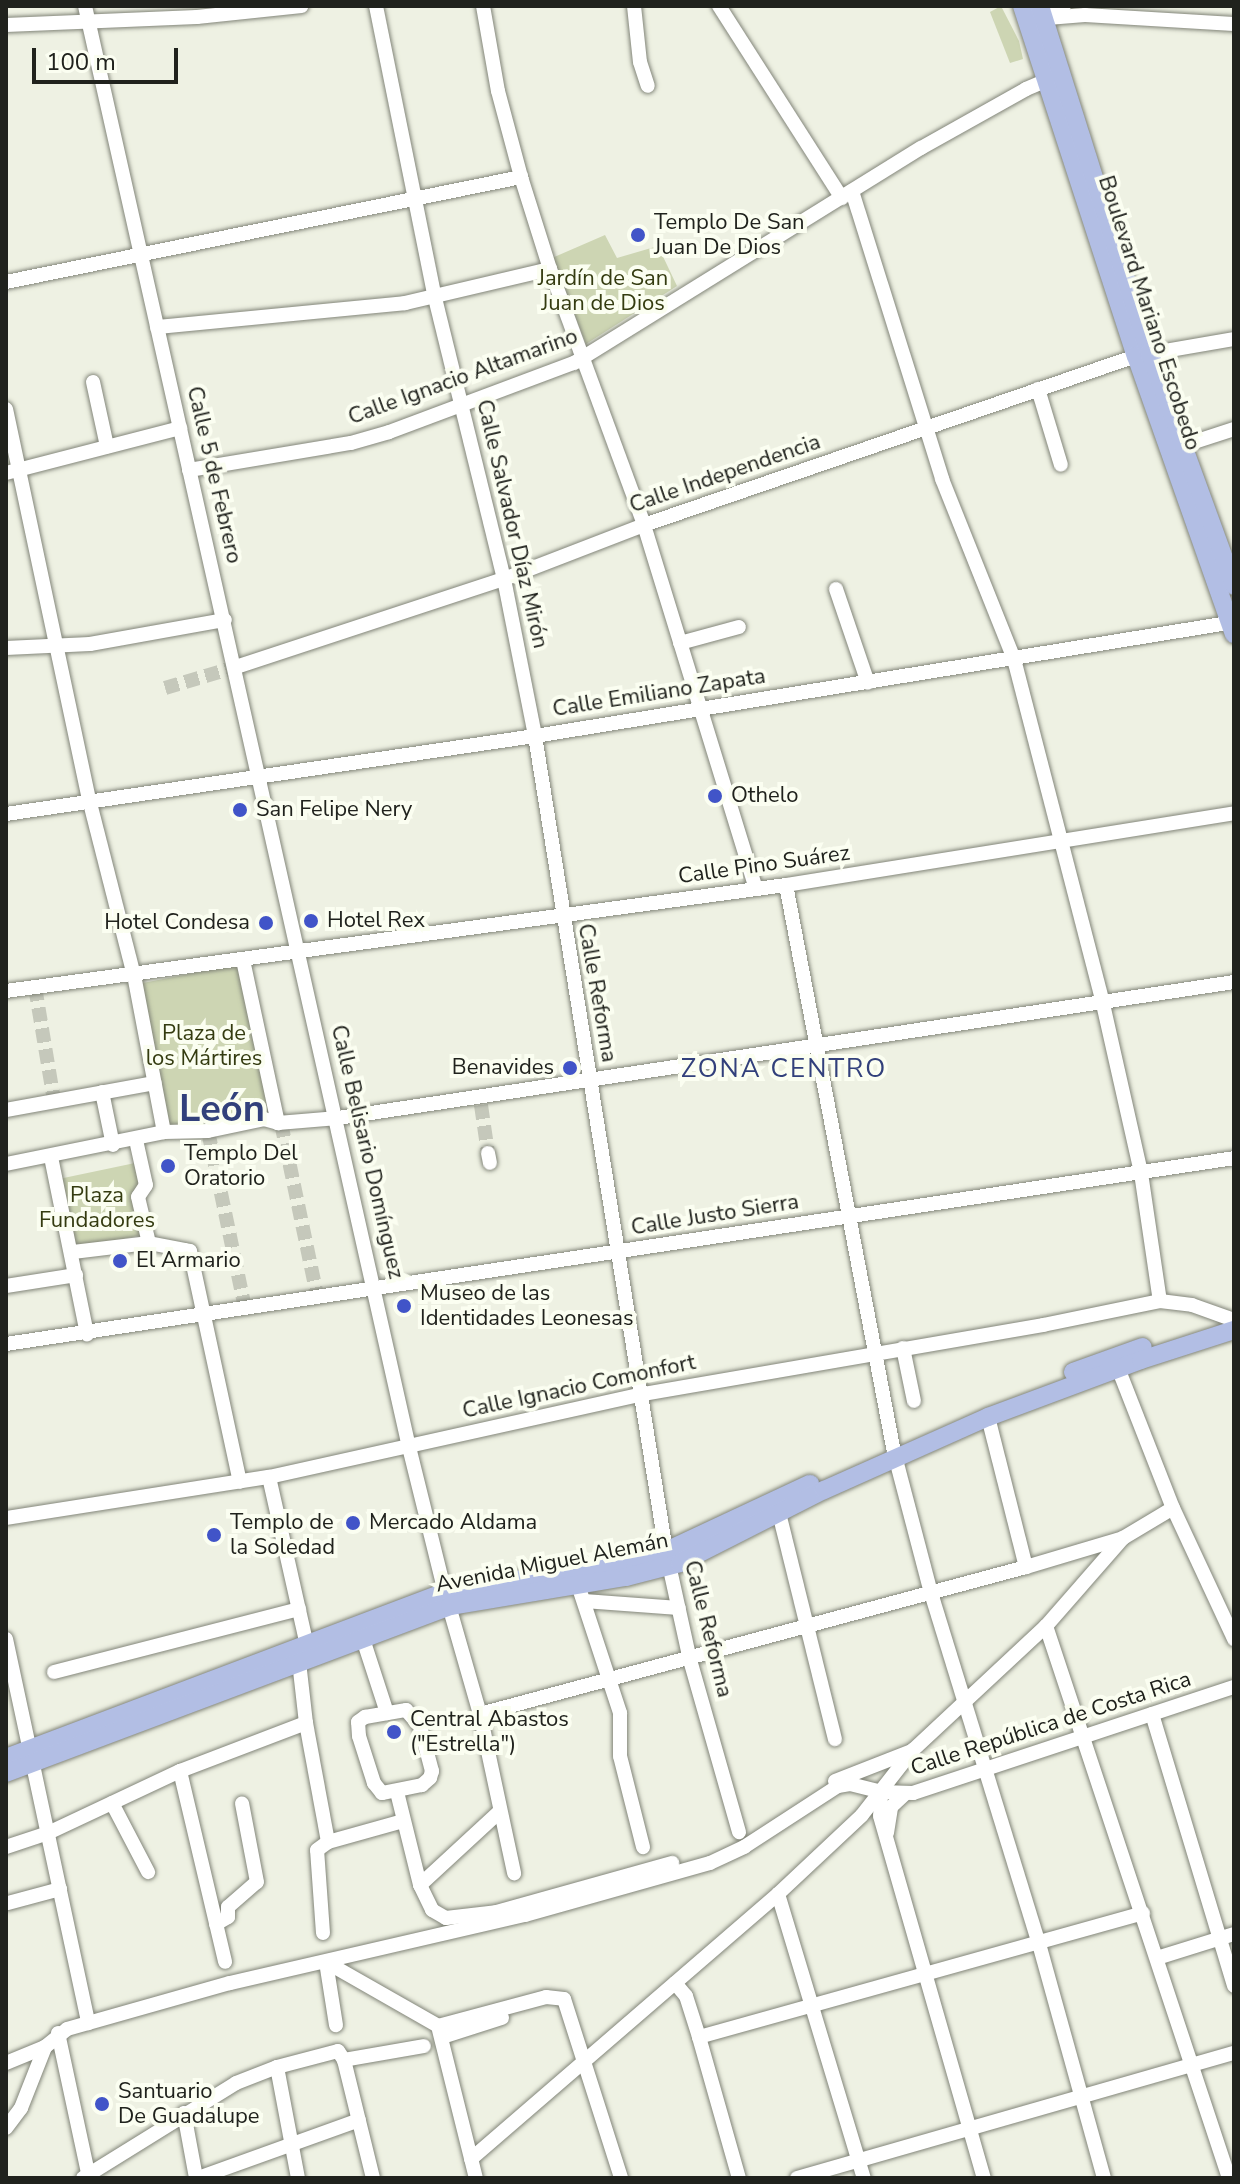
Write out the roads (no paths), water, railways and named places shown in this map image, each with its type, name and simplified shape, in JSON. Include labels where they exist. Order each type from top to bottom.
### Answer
[{"type":"main road","name":"Boulevard Mariano Escobedo","points":[[1031,10],[1233,626]]},
{"type":"main road","name":"Boulevard Mariano Escobedo","points":[[1143,354],[1182,446],[1234,586]]},
{"type":"main road","name":"Avenida Miguel Alemán","points":[[6,1773],[32,1758],[447,1599],[635,1560],[668,1558],[894,1451],[1109,1358],[1234,1320]]},
{"type":"main road","name":"Avenida Miguel Alemán","points":[[301,1653],[363,1639],[447,1599],[581,1593],[779,1513],[894,1451],[1118,1368],[1234,1330]]},
{"type":"main road","name":"Avenida Miguel Alemán","points":[[6,1758],[32,1758]]},
{"type":"street","points":[[6,25],[86,14],[197,17],[301,6]]},
{"type":"street","name":"Calle Salvador Díaz Mirón","points":[[376,6],[435,298],[504,579],[535,736],[561,914]]},
{"type":"street","points":[[483,6],[498,91],[521,177],[550,269],[644,525],[756,888]]},
{"type":"street","points":[[634,6],[640,62],[648,86]]},
{"type":"street","points":[[719,6],[847,195],[952,508],[1014,659],[1103,1004],[1141,1173],[1160,1301]]},
{"type":"street","points":[[1031,10],[1064,6]]},
{"type":"street","points":[[1031,10],[1142,13],[1234,24]]},
{"type":"street","name":"Calle 5 de Febrero","points":[[86,14],[299,954]]},
{"type":"street","name":"Calle Ignacio Altamarino","points":[[189,470],[351,443],[463,406],[584,358],[921,148],[1054,77]]},
{"type":"street","points":[[6,282],[521,177]]},
{"type":"street","points":[[157,327],[435,298],[550,269]]},
{"type":"street","name":"Calle Independencia","points":[[236,667],[504,579],[644,525],[1143,354],[1234,339]]},
{"type":"street","points":[[93,382],[107,446]]},
{"type":"street","points":[[1038,389],[1061,465]]},
{"type":"street","points":[[6,409],[12,471],[134,975],[164,1132]]},
{"type":"street","points":[[12,471],[180,428]]},
{"type":"street","points":[[1182,446],[1234,429]]},
{"type":"street","points":[[836,589],[868,683]]},
{"type":"street","points":[[6,648],[90,644],[225,620]]},
{"type":"street","name":"Calle Emiliano Zapata","points":[[6,814],[535,736],[1233,626]]},
{"type":"street","points":[[680,643],[739,627]]},
{"type":"street","name":"Calle Pino Suárez","points":[[6,991],[299,954],[561,914],[786,885],[1234,813]]},
{"type":"street","points":[[786,885],[894,1451],[931,1593],[1038,1940],[1104,2178]]},
{"type":"street","name":"Calle Reforma","points":[[561,914],[619,1252],[638,1395],[668,1558],[690,1660],[739,1832]]},
{"type":"street","name":"Calle Belisario Domínguez","points":[[299,954],[409,1447],[480,1714],[514,1873]]},
{"type":"street","points":[[243,960],[278,1123]]},
{"type":"street","points":[[6,1164],[113,1145],[164,1132],[208,1131],[264,1119],[278,1123],[338,1118],[481,1100],[591,1080],[1234,982]]},
{"type":"street","points":[[6,1110],[155,1083]]},
{"type":"street","points":[[102,1092],[113,1145]]},
{"type":"street","points":[[136,1140],[146,1185],[138,1197],[149,1243]]},
{"type":"street","points":[[51,1157],[73,1252],[87,1334]]},
{"type":"street","name":"Calle Justo Sierra","points":[[6,1344],[87,1334],[200,1310],[375,1289],[1234,1158]]},
{"type":"street","points":[[73,1252],[149,1243],[190,1251],[200,1310],[240,1482]]},
{"type":"street","points":[[6,1286],[76,1275]]},
{"type":"street","name":"Calle Ignacio Comonfort","points":[[6,1518],[269,1477],[638,1395],[1160,1301],[1192,1305],[1234,1320]]},
{"type":"street","points":[[903,1348],[914,1401]]},
{"type":"street","points":[[1118,1368],[1173,1508],[1234,1639]]},
{"type":"street","points":[[988,1417],[1026,1567]]},
{"type":"street","points":[[269,1477],[299,1609],[306,1723],[328,1842]]},
{"type":"street","points":[[480,1714],[690,1660],[1026,1567],[1123,1538],[1173,1508]]},
{"type":"street","points":[[779,1513],[835,1739]]},
{"type":"street","points":[[471,2159],[778,1894],[881,1792],[913,1750],[1046,1626],[1123,1538]]},
{"type":"street","points":[[643,1847],[620,1756],[622,1721],[581,1593],[679,1608]]},
{"type":"street","points":[[54,1672],[299,1609]]},
{"type":"street","points":[[1046,1626],[1229,2168]]},
{"type":"street","points":[[6,1639],[88,2023]]},
{"type":"street","points":[[363,1639],[387,1713]]},
{"type":"street","name":"Calle República de Costa Rica","points":[[58,2033],[230,1983],[525,1915],[710,1863],[744,1847],[838,1786],[855,1784],[904,1795],[1234,1687]]},
{"type":"street","points":[[406,1710],[415,1717],[432,1771],[427,1782],[397,1792],[382,1793],[377,1790],[358,1730],[361,1719],[387,1713],[406,1710]]},
{"type":"street","points":[[1152,1714],[1227,1936],[1234,1986]]},
{"type":"street","points":[[6,1847],[48,1833],[180,1771],[306,1723]]},
{"type":"street","points":[[397,1792],[420,1885],[432,1910],[446,1918],[522,1906],[728,1847],[836,1780],[913,1750]]},
{"type":"street","points":[[180,1771],[225,1962]]},
{"type":"street","points":[[881,1792],[880,1816],[984,2178]]},
{"type":"street","points":[[887,1833],[891,1807],[904,1795]]},
{"type":"street","points":[[112,1803],[148,1872]]},
{"type":"street","points":[[216,1924],[227,1919],[228,1907],[257,1882],[242,1803]]},
{"type":"street","points":[[420,1885],[499,1812]]},
{"type":"street","points":[[323,1933],[315,1855],[328,1842],[403,1821]]},
{"type":"street","points":[[8,1903],[60,1889]]},
{"type":"street","points":[[778,1894],[864,2178]]},
{"type":"street","points":[[699,2037],[1143,1913]]},
{"type":"street","points":[[1157,1958],[1227,1936]]},
{"type":"street","points":[[326,1962],[336,2025]]},
{"type":"street","points":[[326,1962],[440,2031],[476,2178]]},
{"type":"street","points":[[675,1983],[686,1996],[739,2178]]},
{"type":"street","points":[[440,2031],[546,1997],[564,1999],[586,2059],[621,2178]]},
{"type":"street","points":[[6,2128],[21,2108],[45,2047],[58,2033]]},
{"type":"street","points":[[58,2033],[86,2176],[243,2079],[277,2067],[424,2046]]},
{"type":"street","points":[[6,2063],[45,2047]]},
{"type":"street","points":[[797,2178],[1234,2053]]},
{"type":"street","points":[[343,2056],[373,2178]]},
{"type":"street","points":[[277,2067],[298,2178]]},
{"type":"street","points":[[184,2113],[197,2178],[359,2120]]},
{"type":"tunnel","points":[[165,688],[236,667]]},
{"type":"tunnel","points":[[35,987],[54,1101]]},
{"type":"tunnel","points":[[481,1105],[488,1153]]},
{"type":"tunnel","points":[[281,1123],[317,1296]]},
{"type":"tunnel","points":[[208,1131],[245,1308]]},
{"type":"place","name":"Templo De San Juan De Dios","points":[[638,235]]},
{"type":"place","name":"Othelo","points":[[715,796]]},
{"type":"place","name":"San Felipe Nery","points":[[240,810]]},
{"type":"place","name":"Hotel Rex","points":[[311,921]]},
{"type":"place","name":"Hotel Condesa","points":[[266,923]]},
{"type":"place","name":"Benavides","points":[[570,1068]]},
{"type":"place","name":"Templo Del Oratorio","points":[[168,1166]]},
{"type":"place","name":"El Armario","points":[[120,1261]]},
{"type":"place","name":"Museo de las Identidades Leonesas","points":[[404,1306]]},
{"type":"place","name":"Mercado Aldama","points":[[353,1523]]},
{"type":"place","name":"Templo de la Soledad","points":[[214,1535]]},
{"type":"place","name":"Central Abastos (\"Estrella\")","points":[[394,1732]]},
{"type":"place","name":"Santuario De Guadalupe","points":[[102,2104]]},
{"type":"district","name":"ZONA CENTRO","points":[[784,1069]]},
{"type":"district","name":"León","points":[[222,1109]]},
{"type":"park label","name":"Jardín de San Juan de Dios","points":[[603,290]]},
{"type":"park label","name":"Plaza de los Mártires","points":[[204,1046]]},
{"type":"park label","name":"Plaza Fundadores","points":[[97,1208]]}]
